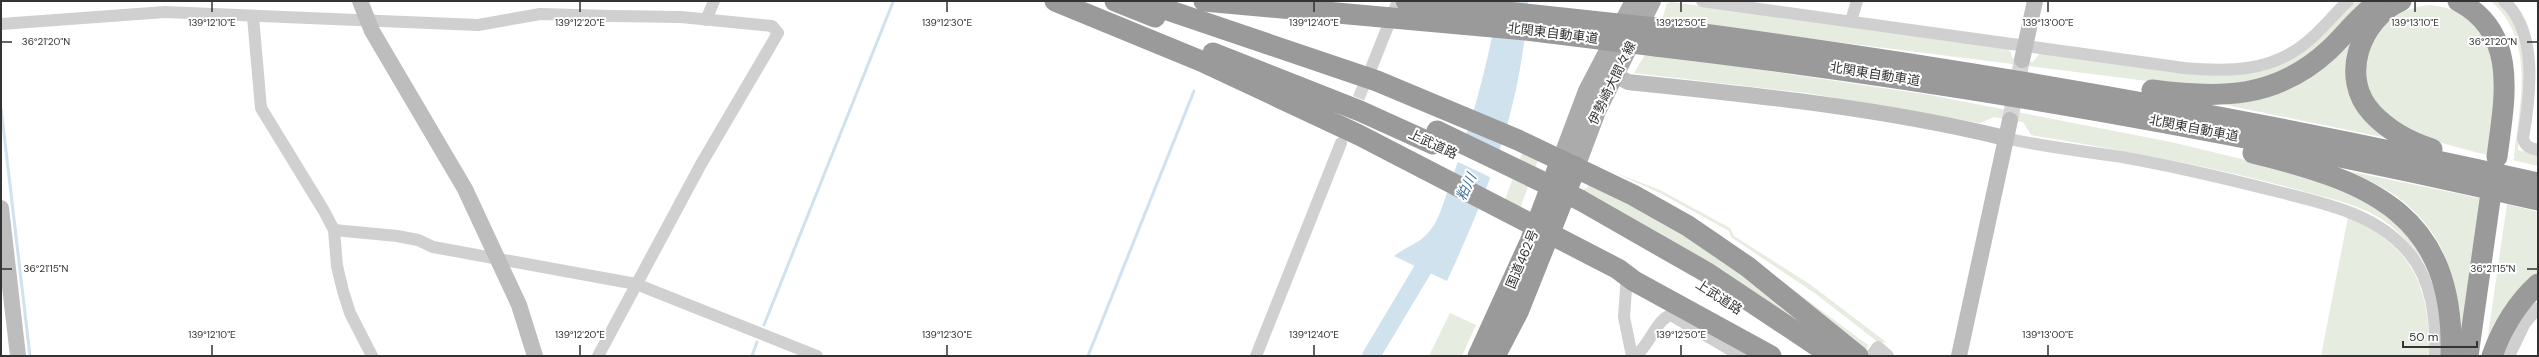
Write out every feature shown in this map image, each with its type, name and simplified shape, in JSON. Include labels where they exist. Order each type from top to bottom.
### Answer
[{"type":"highway","points":[[1055,1],[1201,61],[1423,167],[1627,274],[1634,281],[1771,356]]},
{"type":"highway","name":"上武道路","points":[[1077,1],[1435,138]]},
{"type":"highway","name":"上武道路","points":[[1114,1],[1290,69],[1577,206],[1706,272],[1832,356]]},
{"type":"highway","points":[[1141,1],[1377,81],[1518,140],[1568,164],[1660,210],[1717,245],[1774,287],[1858,356]]},
{"type":"highway","name":"北関東自動車道","points":[[1204,1],[1518,29],[1661,37],[1805,64],[2175,124],[2538,200]]},
{"type":"highway","name":"北関東自動車道","points":[[1406,1],[1661,37],[1903,61],[2290,129],[2538,183]]},
{"type":"highway","points":[[1903,61],[2184,94],[2240,93],[2271,86],[2303,70],[2330,49],[2361,17],[2380,1]]},
{"type":"highway","points":[[2401,1],[2378,15],[2363,37],[2358,50],[2356,67],[2358,83],[2362,98],[2371,113],[2401,137],[2420,145],[2538,174]]},
{"type":"highway","points":[[2458,1],[2481,16],[2497,41],[2501,55],[2504,88],[2502,158],[2513,105],[2512,56],[2500,24],[2478,1]]},
{"type":"highway","points":[[2034,100],[2103,120],[2275,159],[2350,183],[2376,196],[2410,223],[2434,255],[2442,275],[2450,308],[2451,356]]},
{"type":"highway","name":"国道462号","points":[[1495,356],[1518,312],[1543,230],[1568,164]]},
{"type":"highway","points":[[2468,356],[2495,201],[2477,356]]},
{"type":"highway","name":"上武道路","points":[[1577,206],[1809,356]]},
{"type":"highway","name":"国道462号","points":[[1478,356],[1543,230]]},
{"type":"highway","points":[[2492,356],[2511,316],[2523,298],[2538,284]]},
{"type":"main road","name":"伊勢崎大間々線","points":[[1568,164],[1587,91],[1634,1]]},
{"type":"main road","name":"伊勢崎大間々線","points":[[1568,164],[1597,111],[1652,1]]},
{"type":"street","points":[[360,1],[368,20],[450,161],[497,258],[520,310],[535,356]]},
{"type":"street","points":[[706,20],[714,1]]},
{"type":"street","points":[[1372,66],[1398,1]]},
{"type":"street","points":[[1702,1],[1851,21],[2024,53],[2184,68],[2238,70],[2256,68],[2294,52],[2348,1]]},
{"type":"street","points":[[1851,21],[1856,1]]},
{"type":"street","points":[[2024,53],[2035,1]]},
{"type":"street","points":[[2509,2],[2523,32],[2530,63],[2524,144],[2538,150]]},
{"type":"street","points":[[1,24],[165,12],[253,17],[487,25],[540,14],[706,20],[772,26],[778,33],[700,166],[598,356]]},
{"type":"street","points":[[253,17],[261,108],[334,230],[337,266],[342,291],[350,313],[372,356]]},
{"type":"street","points":[[1615,75],[1628,82],[1831,105],[1906,117],[2005,138],[2182,169],[2298,197],[2365,218],[2392,236],[2408,252],[2420,269],[2434,310],[2435,356]]},
{"type":"street","points":[[1960,356],[2010,120]]},
{"type":"street","points":[[1256,356],[1341,143]]},
{"type":"street","points":[[1,208],[18,356]]},
{"type":"street","points":[[334,230],[397,236],[418,240],[433,247],[636,284],[817,356]]},
{"type":"street","points":[[1627,274],[1624,317],[1633,356],[1645,349],[1660,323],[1671,315],[1741,356]]},
{"type":"street","points":[[2509,356],[2525,323],[2538,308]]},
{"type":"street","points":[[1871,356],[1878,347],[1888,356]]},
{"type":"shaded area","points":[[2356,1],[2366,1],[2302,63],[2247,85],[2179,85],[1662,20],[1667,3],[1671,2],[2004,46],[2011,52],[2012,58],[2033,62],[2040,53],[2178,73],[2219,76],[2240,75],[2260,71],[2280,65],[2299,55],[2322,37]]},
{"type":"shaded area","points":[[2491,1],[2499,1],[2511,16],[2518,33],[2523,52],[2525,71],[2523,112],[2518,150],[2538,155],[2538,166],[2512,160],[2514,159],[2521,96],[2522,75],[2520,55],[2515,35],[2505,17]]},
{"type":"shaded area","points":[[2430,5],[2456,11],[2474,23],[2485,41],[2492,61],[2494,85],[2494,109],[2490,156],[2442,143],[2408,130],[2380,109],[2370,91],[2366,72],[2368,53],[2376,36],[2389,21],[2407,10]]},
{"type":"shaded area","points":[[2359,27],[2350,52],[2387,138],[2212,102],[2232,101]]},
{"type":"shaded area","points":[[1646,53],[1930,95],[2171,142],[2287,170],[2359,195],[2414,239],[2429,272],[2413,248],[2394,228],[2378,217],[2358,207],[2338,200],[2197,165],[2031,135],[2023,122],[1994,117],[1980,123],[1807,93],[1634,73]]},
{"type":"shaded area","points":[[1524,148],[1540,155],[1519,211],[1503,205]]},
{"type":"shaded area","points":[[2343,170],[2484,199],[2460,356],[2458,308],[2454,285],[2448,264],[2439,244],[2427,225],[2411,208],[2385,189]]},
{"type":"shaded area","points":[[1611,171],[1660,190],[1730,228],[1734,236],[1811,285],[1886,342],[1879,343],[1816,294],[1731,237],[1729,231],[1662,194]]},
{"type":"shaded area","points":[[1590,180],[1661,214],[1852,356],[1581,191],[1588,187]]},
{"type":"shaded area","points":[[2507,204],[2538,212],[2538,275],[2485,356]]},
{"type":"shaded area","points":[[2348,217],[2370,229],[2388,242],[2402,256],[2413,272],[2421,289],[2426,309],[2429,356],[2321,356]]},
{"type":"shaded area","points":[[1788,286],[1868,345],[1866,352]]},
{"type":"shaded area","points":[[1450,313],[1476,325],[1462,356],[1429,356]]},
{"type":"water","points":[[1499,1],[1528,1],[1525,39],[1519,75],[1511,110],[1490,179],[1447,281],[1394,256],[1416,243],[1431,230],[1440,213],[1464,144],[1478,97],[1495,25]]},
{"type":"pier","points":[[1463,136],[1501,154],[1494,179],[1456,161]]},
{"type":"waterway","points":[[764,325],[893,2]]},
{"type":"waterway","points":[[1088,356],[1194,91]]},
{"type":"waterway","points":[[1,108],[30,356]]},
{"type":"waterway","name":"粕川","points":[[1371,356],[1435,249]]},
{"type":"waterway","points":[[752,356],[757,342]]},
{"type":"tunnel","points":[[2010,120],[2022,60]]},
{"type":"tunnel","points":[[1352,115],[1369,72]]}]
